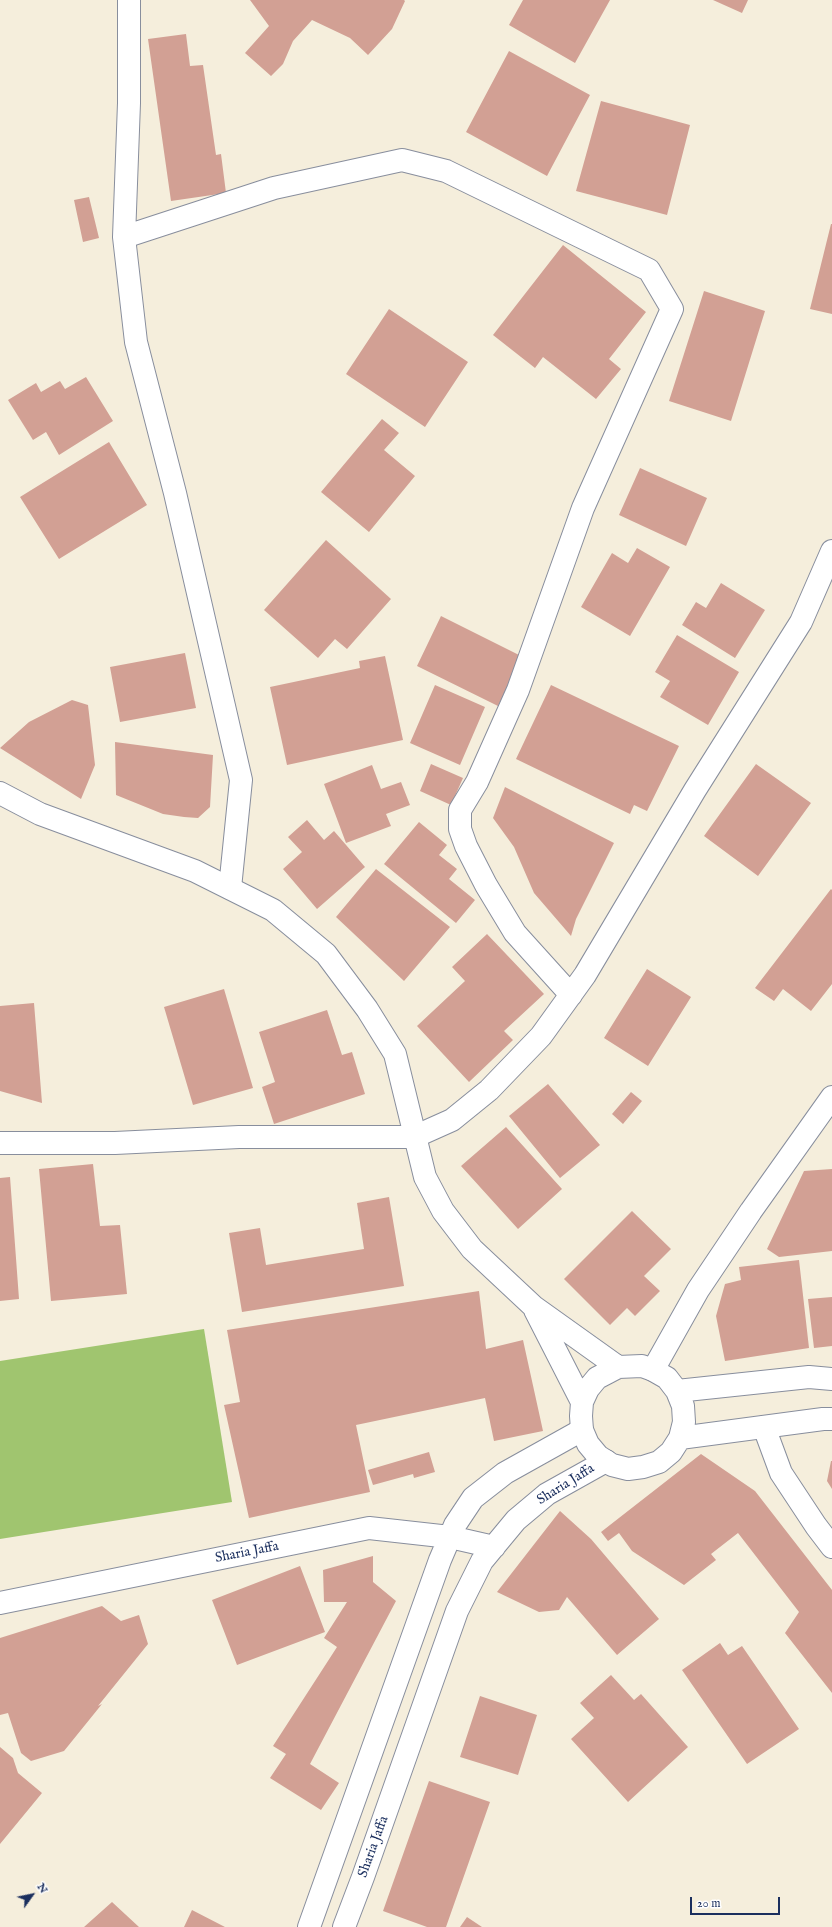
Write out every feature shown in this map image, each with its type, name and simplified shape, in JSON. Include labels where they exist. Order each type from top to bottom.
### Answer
[{"type":"street","points":[[129,0],[129,103],[124,237],[136,342],[175,493],[242,780],[230,888]]},
{"type":"street","points":[[124,237],[274,188],[402,160],[446,171],[649,270],[672,309],[583,508],[518,690],[477,782],[460,810],[460,828],[466,846],[515,933],[571,995]]},
{"type":"street","points":[[0,1143],[116,1143],[239,1137],[414,1137],[452,1120],[489,1090],[541,1036],[585,975],[695,790],[801,622],[832,551]]},
{"type":"street","points":[[0,793],[40,814],[195,871],[230,888],[273,910],[326,954],[358,997],[395,1054],[414,1137],[425,1177],[443,1211],[472,1249],[534,1307],[618,1367]]},
{"type":"street","points":[[653,1370],[698,1290],[750,1211],[832,1097]]},
{"type":"street","points":[[534,1307],[582,1402]]},
{"type":"street","points":[[642,1366],[653,1370],[667,1378],[677,1391],[683,1406],[684,1422],[680,1438],[671,1452],[659,1462],[644,1468],[628,1469],[612,1465],[598,1456],[588,1444],[582,1430],[582,1402],[588,1389],[597,1378],[618,1367],[642,1366]]},
{"type":"street","points":[[677,1391],[810,1377],[832,1379]]},
{"type":"street","points":[[680,1438],[832,1419]]},
{"type":"street","points":[[764,1427],[781,1473],[816,1526],[832,1546]]},
{"type":"street","points":[[309,1927],[440,1560],[455,1525],[473,1498],[505,1473],[582,1430]]},
{"type":"street","name":"Sharia Jaffa","points":[[344,1927],[457,1611],[482,1562],[516,1520],[547,1494],[606,1461]]},
{"type":"street","name":"Sharia Jaffa","points":[[0,1603],[369,1528],[450,1537],[494,1547]]},
{"type":"green space","points":[[204,1329],[232,1502],[0,1539],[0,1361]]},
{"type":"building","points":[[250,0],[405,1],[392,29],[368,55],[350,38],[312,20],[293,41],[283,64],[271,76],[245,53],[269,26]]},
{"type":"building","points":[[523,0],[610,0],[575,63],[509,25]]},
{"type":"building","points":[[713,0],[748,0],[742,13]]},
{"type":"building","points":[[186,34],[190,66],[203,65],[216,155],[221,154],[226,193],[171,201],[148,39]]},
{"type":"building","points":[[509,51],[590,95],[547,176],[466,132]]},
{"type":"building","points":[[601,101],[690,125],[667,215],[576,191]]},
{"type":"building","points":[[89,197],[99,238],[83,242],[74,200]]},
{"type":"building","points":[[832,224],[832,314],[810,309]]},
{"type":"building","points":[[563,245],[646,312],[609,359],[621,369],[596,399],[543,357],[535,368],[493,335]]},
{"type":"building","points":[[704,291],[765,311],[731,421],[669,401]]},
{"type":"building","points":[[389,309],[468,362],[425,427],[346,374]]},
{"type":"building","points":[[86,377],[113,421],[59,455],[46,432],[33,440],[8,400],[36,383],[41,392],[60,381],[65,389]]},
{"type":"building","points":[[382,419],[399,433],[384,450],[415,476],[369,532],[321,492]]},
{"type":"building","points":[[109,442],[147,505],[59,559],[20,497]]},
{"type":"building","points":[[640,468],[707,498],[686,546],[619,515]]},
{"type":"building","points":[[326,540],[391,599],[347,649],[335,639],[318,658],[264,610]]},
{"type":"building","points":[[637,548],[670,567],[630,636],[581,607],[612,553],[628,563]]},
{"type":"building","points":[[721,583],[765,610],[735,658],[682,625],[696,602],[706,608]]},
{"type":"building","points":[[441,616],[523,657],[498,706],[417,666]]},
{"type":"building","points":[[677,635],[739,672],[708,725],[660,697],[670,681],[655,672]]},
{"type":"building","points":[[185,653],[196,708],[120,722],[110,667]]},
{"type":"building","points":[[385,656],[403,740],[287,765],[270,687],[360,668],[359,661]]},
{"type":"building","points":[[435,685],[485,707],[460,765],[410,743]]},
{"type":"building","points":[[551,685],[679,746],[647,811],[634,805],[630,814],[516,759]]},
{"type":"building","points":[[72,700],[88,705],[95,765],[81,799],[0,748],[29,722]]},
{"type":"building","points":[[115,742],[213,755],[210,807],[198,818],[184,817],[163,814],[116,795]]},
{"type":"building","points":[[431,764],[463,778],[451,805],[420,791]]},
{"type":"building","points":[[756,764],[811,803],[758,876],[704,836]]},
{"type":"building","points":[[372,765],[381,789],[401,782],[410,805],[386,814],[391,826],[346,843],[324,784]]},
{"type":"building","points":[[505,787],[614,843],[576,919],[571,936],[534,893],[514,847],[493,818]]},
{"type":"building","points":[[307,820],[324,840],[334,831],[365,867],[317,909],[283,869],[302,852],[288,837]]},
{"type":"building","points":[[419,822],[447,845],[439,855],[457,869],[449,879],[475,900],[456,923],[384,864]]},
{"type":"building","points":[[376,869],[450,927],[404,981],[336,917]]},
{"type":"building","points":[[831,889],[832,984],[811,1011],[783,989],[774,1001],[755,988]]},
{"type":"building","points":[[487,934],[544,994],[504,1031],[513,1040],[469,1082],[417,1026],[465,981],[452,967]]},
{"type":"building","points":[[647,969],[691,997],[648,1066],[604,1038]]},
{"type":"building","points":[[224,989],[253,1088],[193,1105],[164,1007]]},
{"type":"building","points":[[34,1003],[42,1103],[0,1091],[0,1006]]},
{"type":"building","points":[[327,1010],[342,1055],[352,1052],[365,1094],[274,1124],[262,1087],[275,1082],[259,1032]]},
{"type":"building","points":[[548,1084],[600,1145],[560,1178],[509,1116]]},
{"type":"building","points":[[631,1092],[642,1101],[623,1124],[612,1114]]},
{"type":"building","points":[[506,1127],[562,1189],[518,1229],[461,1166]]},
{"type":"building","points":[[93,1164],[100,1226],[120,1225],[127,1294],[51,1301],[39,1169]]},
{"type":"building","points":[[832,1169],[832,1251],[779,1257],[767,1249],[804,1171]]},
{"type":"building","points":[[10,1177],[19,1299],[0,1301],[0,1178]]},
{"type":"building","points":[[389,1197],[404,1286],[242,1312],[229,1233],[260,1228],[266,1265],[364,1249],[357,1203]]},
{"type":"building","points":[[632,1211],[671,1249],[644,1276],[660,1291],[635,1316],[627,1308],[610,1325],[564,1279]]},
{"type":"building","points":[[799,1260],[809,1348],[725,1361],[716,1316],[725,1284],[741,1280],[739,1267]]},
{"type":"building","points":[[479,1291],[486,1349],[523,1340],[543,1431],[494,1441],[485,1398],[356,1425],[370,1492],[249,1518],[224,1405],[240,1402],[227,1330]]},
{"type":"building","points":[[832,1297],[832,1346],[814,1348],[808,1299]]},
{"type":"building","points":[[429,1452],[435,1472],[414,1478],[413,1474],[373,1485],[368,1470]]},
{"type":"building","points":[[701,1454],[755,1491],[832,1590],[832,1693],[785,1633],[799,1612],[738,1533],[711,1554],[716,1560],[684,1585],[632,1551],[619,1533],[608,1541],[601,1532]]},
{"type":"building","points":[[832,1461],[832,1489],[827,1481]]},
{"type":"building","points":[[560,1511],[591,1539],[659,1619],[617,1655],[567,1597],[559,1610],[539,1612],[497,1592]]},
{"type":"building","points":[[373,1556],[373,1582],[396,1601],[310,1764],[339,1783],[321,1810],[270,1778],[286,1754],[273,1746],[337,1647],[324,1638],[347,1602],[324,1602],[323,1570]]},
{"type":"building","points":[[300,1566],[325,1632],[237,1665],[212,1600]]},
{"type":"building","points":[[102,1606],[121,1621],[139,1615],[148,1644],[64,1751],[31,1761],[21,1753],[8,1713],[0,1715],[0,1638]]},
{"type":"building","points":[[720,1643],[728,1655],[742,1646],[799,1729],[747,1764],[682,1670]]},
{"type":"building","points":[[611,1675],[634,1700],[641,1694],[688,1747],[628,1802],[571,1739],[594,1718],[580,1703]]},
{"type":"building","points":[[480,1696],[537,1715],[518,1775],[460,1757]]},
{"type":"building","points":[[0,1747],[13,1758],[18,1773],[42,1793],[0,1844]]},
{"type":"building","points":[[429,1781],[490,1802],[446,1927],[427,1927],[383,1911]]},
{"type":"building","points":[[112,1902],[139,1927],[84,1927]]},
{"type":"building","points":[[192,1910],[225,1927],[184,1927]]},
{"type":"building","points":[[467,1917],[482,1927],[460,1927]]}]
